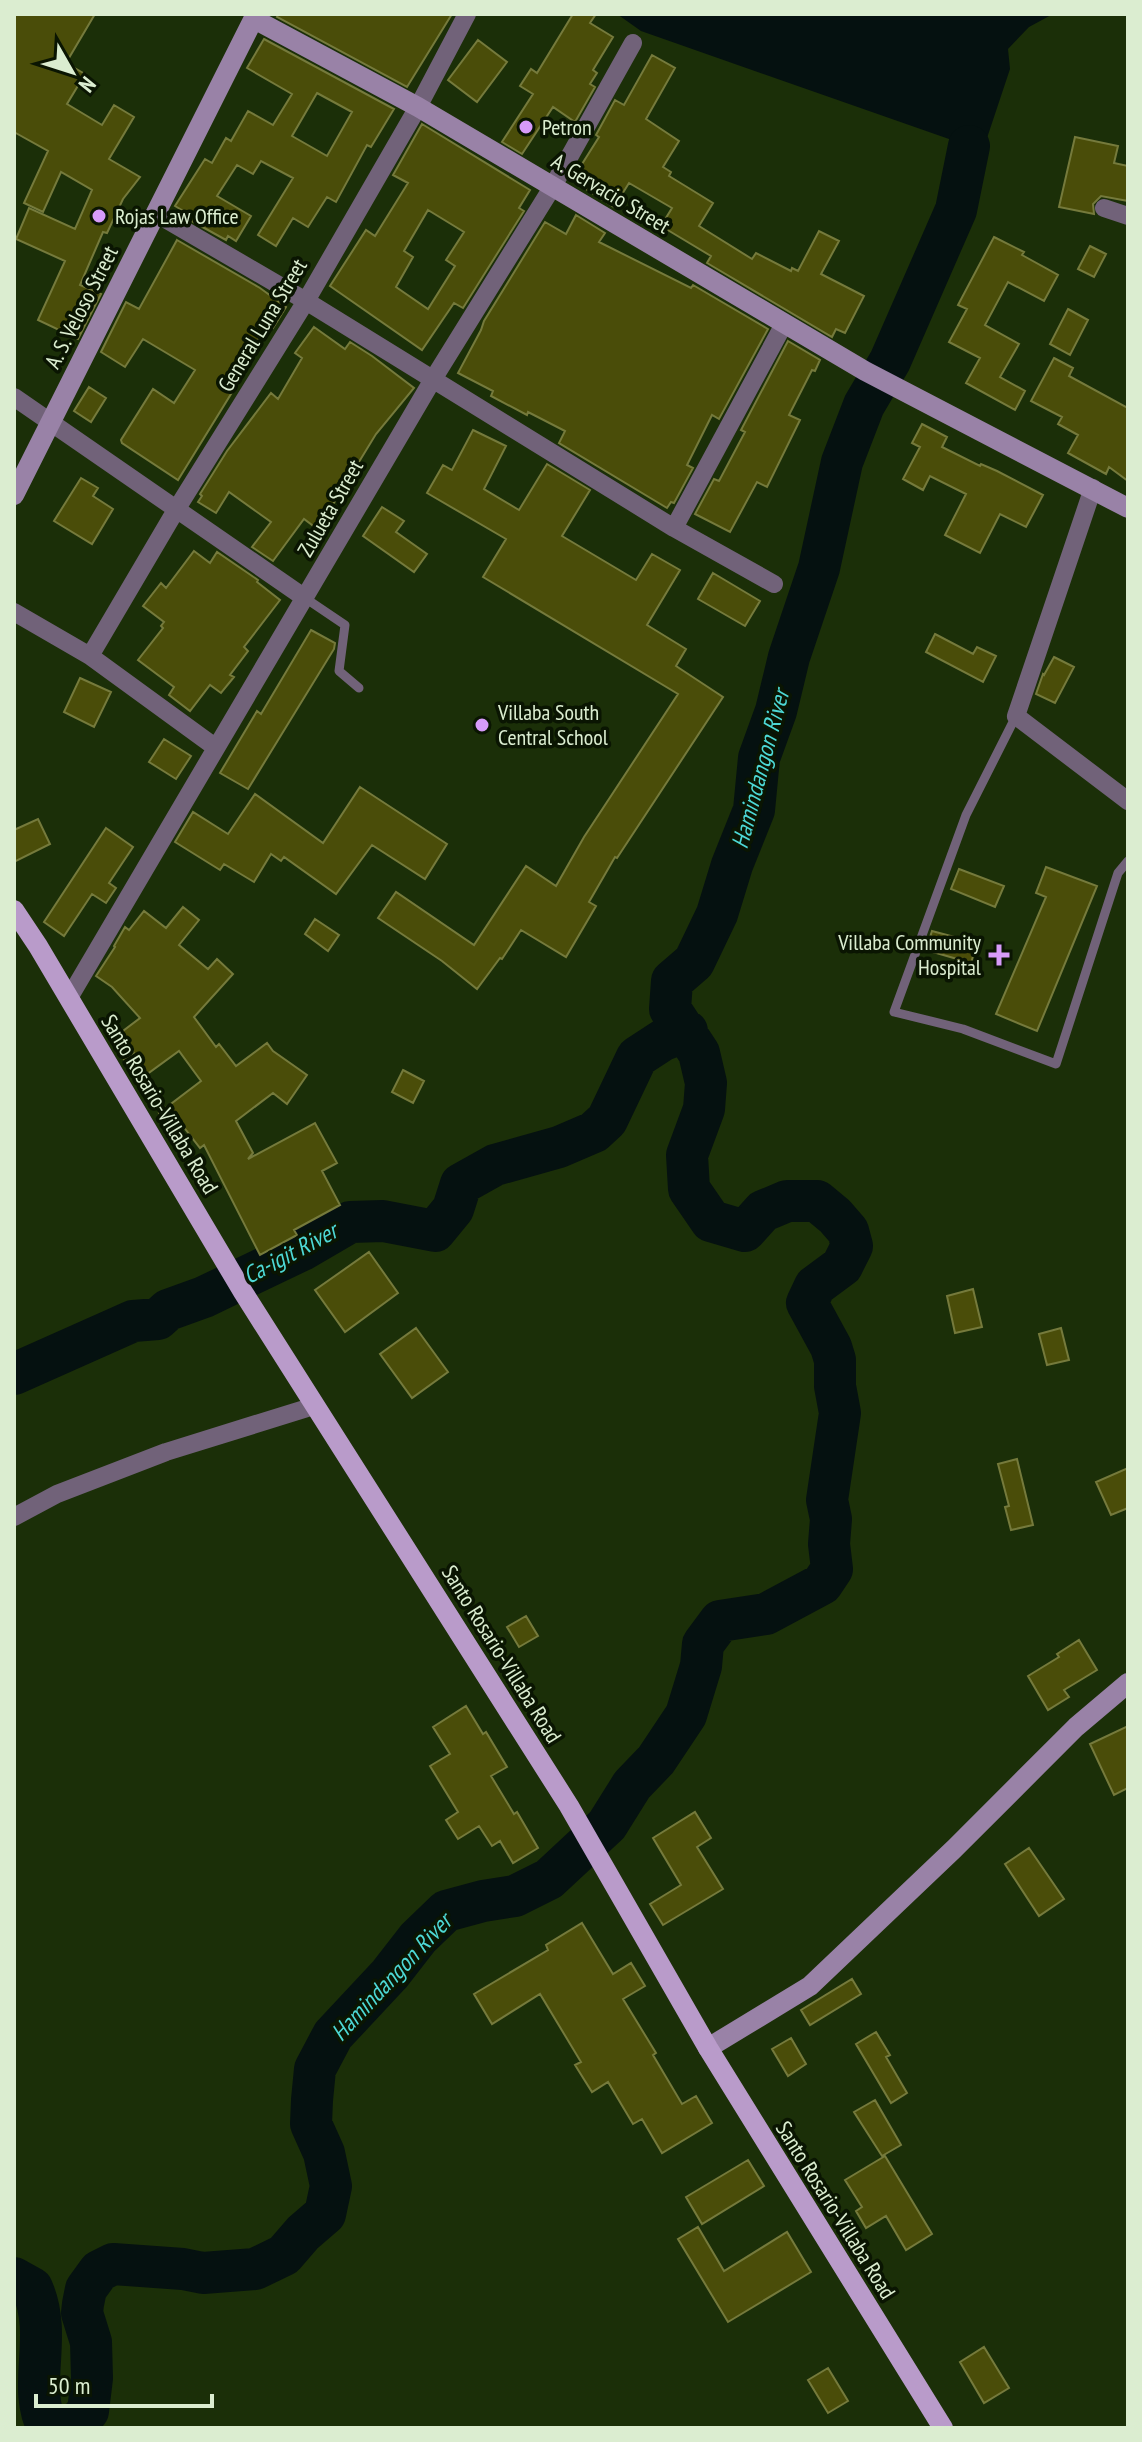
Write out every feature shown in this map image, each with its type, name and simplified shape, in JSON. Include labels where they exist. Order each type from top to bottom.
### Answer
[{"type":"main road","name":"Santo Rosario-Villaba Road","points":[[14,910],[243,1292],[569,1806],[708,2048],[943,2428]]},
{"type":"street","name":"General Luna Street","points":[[90,656],[176,510],[306,301],[418,107],[467,14]]},
{"type":"street","name":"A. Gervacio Street","points":[[252,16],[418,107],[865,371],[1128,508]]},
{"type":"street","name":"A. S. Veloso Street","points":[[14,495],[252,16]]},
{"type":"street","name":"Zulueta Street","points":[[69,998],[432,381],[553,186],[633,43]]},
{"type":"street","points":[[1104,208],[1128,216]]},
{"type":"street","points":[[155,213],[306,301],[674,528],[774,584]]},
{"type":"street","points":[[674,528],[784,324]]},
{"type":"street","points":[[14,397],[305,598]]},
{"type":"street","points":[[1093,488],[1016,716],[1128,801]]},
{"type":"street","points":[[14,612],[90,656],[215,747]]},
{"type":"street","points":[[14,1517],[57,1494],[166,1452],[314,1406]]},
{"type":"street","points":[[708,2048],[810,1986],[1076,1727],[1128,1683]]},
{"type":"lane","points":[[305,598],[345,625],[339,671],[359,688]]},
{"type":"lane","points":[[1016,716],[966,815],[894,1012],[963,1029],[1056,1064],[1118,873],[1128,861]]},
{"type":"shaded area","points":[[617,14],[1053,14],[1029,27],[1008,49],[1010,69],[986,141],[969,146],[641,31]]},
{"type":"building","points":[[14,14],[95,14],[66,63],[85,74],[67,104],[102,125],[114,105],[134,117],[109,159],[140,177],[123,199],[107,233],[103,232],[80,285],[101,294],[78,339],[38,320],[65,261],[16,239],[29,208],[75,229],[92,190],[61,172],[43,212],[24,203],[48,151],[14,132]]},
{"type":"building","points":[[279,14],[452,14],[407,87],[277,17]]},
{"type":"building","points":[[573,14],[596,14],[590,23],[613,37],[593,70],[597,73],[590,84],[595,87],[575,122],[553,107],[522,154],[502,142],[533,94],[520,86],[531,69],[537,73]]},
{"type":"building","points":[[264,39],[394,109],[371,147],[367,145],[336,202],[327,197],[308,227],[293,218],[276,246],[258,235],[293,178],[261,161],[253,174],[237,165],[217,196],[251,216],[236,241],[228,236],[226,240],[188,219],[190,215],[175,206],[205,159],[212,163],[226,138],[231,141],[248,111],[273,125],[292,94],[247,68]],"holes":[[[317,93],[352,112],[327,156],[292,136]]]},
{"type":"building","points":[[478,40],[507,62],[477,102],[448,80]]},
{"type":"building","points":[[652,55],[675,68],[646,119],[679,141],[663,167],[671,172],[669,176],[713,203],[699,226],[752,259],[756,253],[791,271],[792,268],[798,271],[819,231],[839,241],[821,274],[864,296],[845,333],[836,329],[832,337],[707,263],[711,256],[661,226],[672,208],[629,183],[614,207],[572,180],[599,137],[596,135],[615,100],[624,105]]},
{"type":"building","points":[[422,124],[530,190],[519,208],[524,211],[463,308],[454,303],[422,350],[330,286],[366,230],[375,236],[408,183],[393,175]],"holes":[[[428,210],[464,232],[446,260],[455,266],[428,309],[396,287],[413,257],[404,251]]]},
{"type":"building","points":[[1075,137],[1118,146],[1114,163],[1128,166],[1128,201],[1101,196],[1093,204],[1094,214],[1059,207]]},
{"type":"building","points":[[576,215],[605,233],[599,242],[691,288],[693,285],[768,329],[719,419],[712,415],[687,465],[693,468],[674,503],[671,502],[667,508],[559,443],[565,431],[491,396],[493,391],[458,373],[484,321],[545,222],[566,234]]},
{"type":"building","points":[[994,237],[1024,252],[1022,255],[1058,275],[1044,301],[1008,282],[985,325],[1019,344],[1000,377],[1025,391],[1015,410],[966,383],[980,358],[949,342],[967,309],[958,305]]},
{"type":"building","points":[[177,240],[260,288],[286,307],[273,328],[267,325],[242,365],[247,368],[178,480],[121,440],[153,389],[174,403],[195,370],[143,339],[125,367],[101,352],[126,302],[139,309]]},
{"type":"building","points":[[1090,246],[1106,254],[1094,277],[1078,269]]},
{"type":"building","points":[[1068,309],[1088,320],[1070,355],[1050,344]]},
{"type":"building","points":[[314,327],[345,349],[350,342],[414,388],[376,434],[332,506],[336,509],[320,531],[304,519],[273,561],[252,547],[271,522],[229,492],[216,513],[198,502],[227,451],[271,393],[278,399],[302,358],[295,353]]},
{"type":"building","points":[[788,341],[820,360],[789,415],[800,420],[767,487],[757,482],[730,532],[695,514],[714,479],[719,481],[745,432],[741,430]]},
{"type":"building","points":[[1054,358],[1073,368],[1069,376],[1128,408],[1128,481],[1109,467],[1106,474],[1068,453],[1078,435],[1058,424],[1062,417],[1031,401]]},
{"type":"building","points":[[89,387],[106,398],[91,422],[74,411]]},
{"type":"building","points":[[922,424],[947,437],[942,447],[1043,495],[1026,527],[1000,514],[980,553],[945,535],[966,494],[930,476],[923,490],[903,479],[920,447],[912,443]]},
{"type":"building","points":[[473,430],[506,446],[484,489],[519,510],[547,464],[590,490],[562,536],[636,580],[652,554],[680,570],[647,625],[686,649],[676,666],[723,697],[615,857],[589,902],[596,906],[566,957],[521,930],[477,989],[378,918],[396,892],[474,945],[526,866],[556,886],[584,837],[678,694],[483,577],[506,539],[427,493],[443,465],[452,470]]},
{"type":"building","points":[[81,478],[98,488],[93,496],[113,509],[92,544],[54,521]]},
{"type":"building","points":[[382,507],[404,521],[396,532],[427,554],[414,572],[363,536]]},
{"type":"building","points":[[194,551],[210,563],[217,552],[258,580],[280,600],[244,647],[248,651],[230,675],[234,677],[221,693],[210,685],[190,711],[169,695],[174,687],[138,660],[163,628],[164,622],[143,606],[161,583],[166,588]]},
{"type":"building","points":[[713,573],[760,601],[745,626],[698,599]]},
{"type":"building","points":[[311,630],[335,643],[334,649],[248,789],[220,773],[257,711],[261,714]]},
{"type":"building","points":[[935,634],[973,654],[977,647],[996,656],[983,682],[926,652]]},
{"type":"building","points":[[1054,657],[1074,667],[1055,703],[1036,694],[1043,674]]},
{"type":"building","points":[[80,678],[111,692],[94,727],[64,712]]},
{"type":"building","points":[[164,739],[191,756],[176,779],[149,762]]},
{"type":"building","points":[[360,787],[447,844],[425,879],[372,845],[336,894],[284,857],[281,861],[271,854],[254,882],[224,864],[220,870],[175,842],[193,812],[228,834],[255,794],[323,843]]},
{"type":"building","points":[[38,819],[50,844],[14,862],[14,830]]},
{"type":"building","points":[[106,828],[133,847],[109,883],[116,888],[106,903],[92,894],[64,936],[44,922]]},
{"type":"building","points":[[1046,867],[1097,886],[1037,1031],[996,1014],[1046,897],[1036,893]]},
{"type":"building","points":[[959,869],[1004,886],[995,907],[951,889]]},
{"type":"building","points":[[183,907],[199,920],[179,945],[208,969],[217,959],[233,974],[194,1017],[216,1047],[219,1044],[236,1066],[267,1043],[273,1051],[307,1075],[287,1104],[273,1093],[236,1121],[253,1153],[248,1159],[315,1123],[337,1163],[322,1171],[340,1205],[294,1230],[297,1235],[260,1255],[204,1145],[200,1148],[179,1121],[170,1127],[159,1113],[201,1081],[179,1051],[139,1080],[124,1060],[134,1053],[119,1034],[140,1018],[112,987],[96,976],[125,927],[129,930],[144,911],[166,928]]},
{"type":"building","points":[[315,919],[339,935],[328,951],[305,934]]},
{"type":"building","points":[[932,931],[977,943],[971,963],[926,950]]},
{"type":"building","points":[[403,1070],[424,1081],[413,1103],[392,1092]]},
{"type":"building","points":[[369,1252],[398,1293],[345,1332],[315,1290]]},
{"type":"building","points":[[973,1289],[982,1327],[955,1333],[947,1296]]},
{"type":"building","points":[[416,1328],[448,1372],[412,1398],[380,1354]]},
{"type":"building","points":[[1061,1328],[1069,1360],[1047,1365],[1039,1334]]},
{"type":"building","points":[[1017,1459],[1033,1525],[1011,1530],[1005,1507],[1009,1506],[998,1464]]},
{"type":"building","points":[[1128,1468],[1128,1508],[1111,1515],[1096,1482]]},
{"type":"building","points":[[526,1616],[538,1636],[519,1647],[507,1627]]},
{"type":"building","points":[[1079,1640],[1097,1670],[1064,1690],[1069,1697],[1048,1710],[1028,1676]]},
{"type":"building","points":[[466,1706],[507,1767],[491,1776],[538,1848],[513,1863],[500,1841],[492,1846],[479,1826],[458,1839],[446,1820],[458,1812],[430,1766],[450,1754],[433,1727]]},
{"type":"building","points":[[1128,1726],[1128,1788],[1114,1795],[1090,1744]]},
{"type":"building","points":[[695,1812],[711,1838],[697,1847],[723,1889],[663,1925],[650,1904],[681,1885],[653,1838]]},
{"type":"building","points":[[1029,1848],[1064,1899],[1039,1916],[1005,1864]]},
{"type":"building","points":[[582,1923],[613,1974],[631,1963],[645,1986],[623,1999],[682,2104],[696,2096],[712,2123],[662,2153],[642,2119],[633,2124],[608,2082],[592,2092],[575,2065],[581,2062],[540,1994],[492,2024],[474,1994],[548,1950],[546,1945]]},
{"type":"building","points":[[852,1979],[861,1994],[810,2025],[801,2010]]},
{"type":"building","points":[[876,2032],[890,2055],[886,2057],[907,2093],[891,2103],[856,2044]]},
{"type":"building","points":[[791,2038],[806,2064],[788,2076],[772,2049]]},
{"type":"building","points":[[875,2100],[901,2145],[882,2156],[854,2112]]},
{"type":"building","points":[[885,2156],[932,2234],[906,2250],[886,2216],[866,2228],[856,2211],[862,2207],[845,2180]]},
{"type":"building","points":[[748,2160],[764,2186],[702,2224],[686,2197]]},
{"type":"building","points":[[698,2227],[724,2271],[787,2232],[811,2272],[728,2322],[678,2239]]},
{"type":"building","points":[[984,2347],[1009,2388],[984,2403],[960,2362]]},
{"type":"building","points":[[828,2368],[848,2401],[828,2413],[808,2380]]},
{"type":"waterway","name":"Hamindangon River","points":[[73,2428],[88,2411],[92,2378],[91,2342],[82,2313],[86,2289],[99,2271],[113,2264],[203,2273],[255,2269],[284,2255],[325,2214],[331,2186],[324,2153],[311,2124],[312,2100],[315,2069],[333,2035],[390,1974],[418,1938],[446,1911],[515,1896],[549,1879],[607,1825],[632,1785],[656,1760],[686,1715],[701,1666],[703,1644],[720,1621],[766,1614],[822,1584],[832,1569],[829,1544],[831,1519],[827,1500],[840,1413],[835,1386],[835,1360],[807,1303],[815,1286],[842,1266],[852,1246],[848,1231],[817,1201],[787,1201],[763,1211],[745,1231],[711,1221],[689,1189],[687,1155],[704,1109],[706,1083],[699,1053],[670,1009],[672,981],[694,962],[717,914],[754,810],[759,758],[819,568],[842,462],[864,405],[890,361],[956,210],[969,146]]},
{"type":"waterway","name":"Ca-igit River","points":[[14,1374],[133,1321],[158,1319],[168,1310],[204,1297],[302,1250],[350,1222],[383,1221],[435,1231],[453,1209],[461,1184],[495,1165],[559,1147],[594,1132],[607,1120],[637,1057],[663,1040],[687,1031]]},
{"type":"waterway","name":"Hamindangon River","points":[[14,2278],[32,2288],[38,2306],[41,2325],[39,2395],[48,2428]]},
{"type":"place","name":"Petron","points":[[526,127]]},
{"type":"place","name":"Rojas Law Office","points":[[99,216]]},
{"type":"place","name":"Villaba South Central School","points":[[482,725]]},
{"type":"place","name":"Villaba Community Hospital","points":[[999,955]]}]
